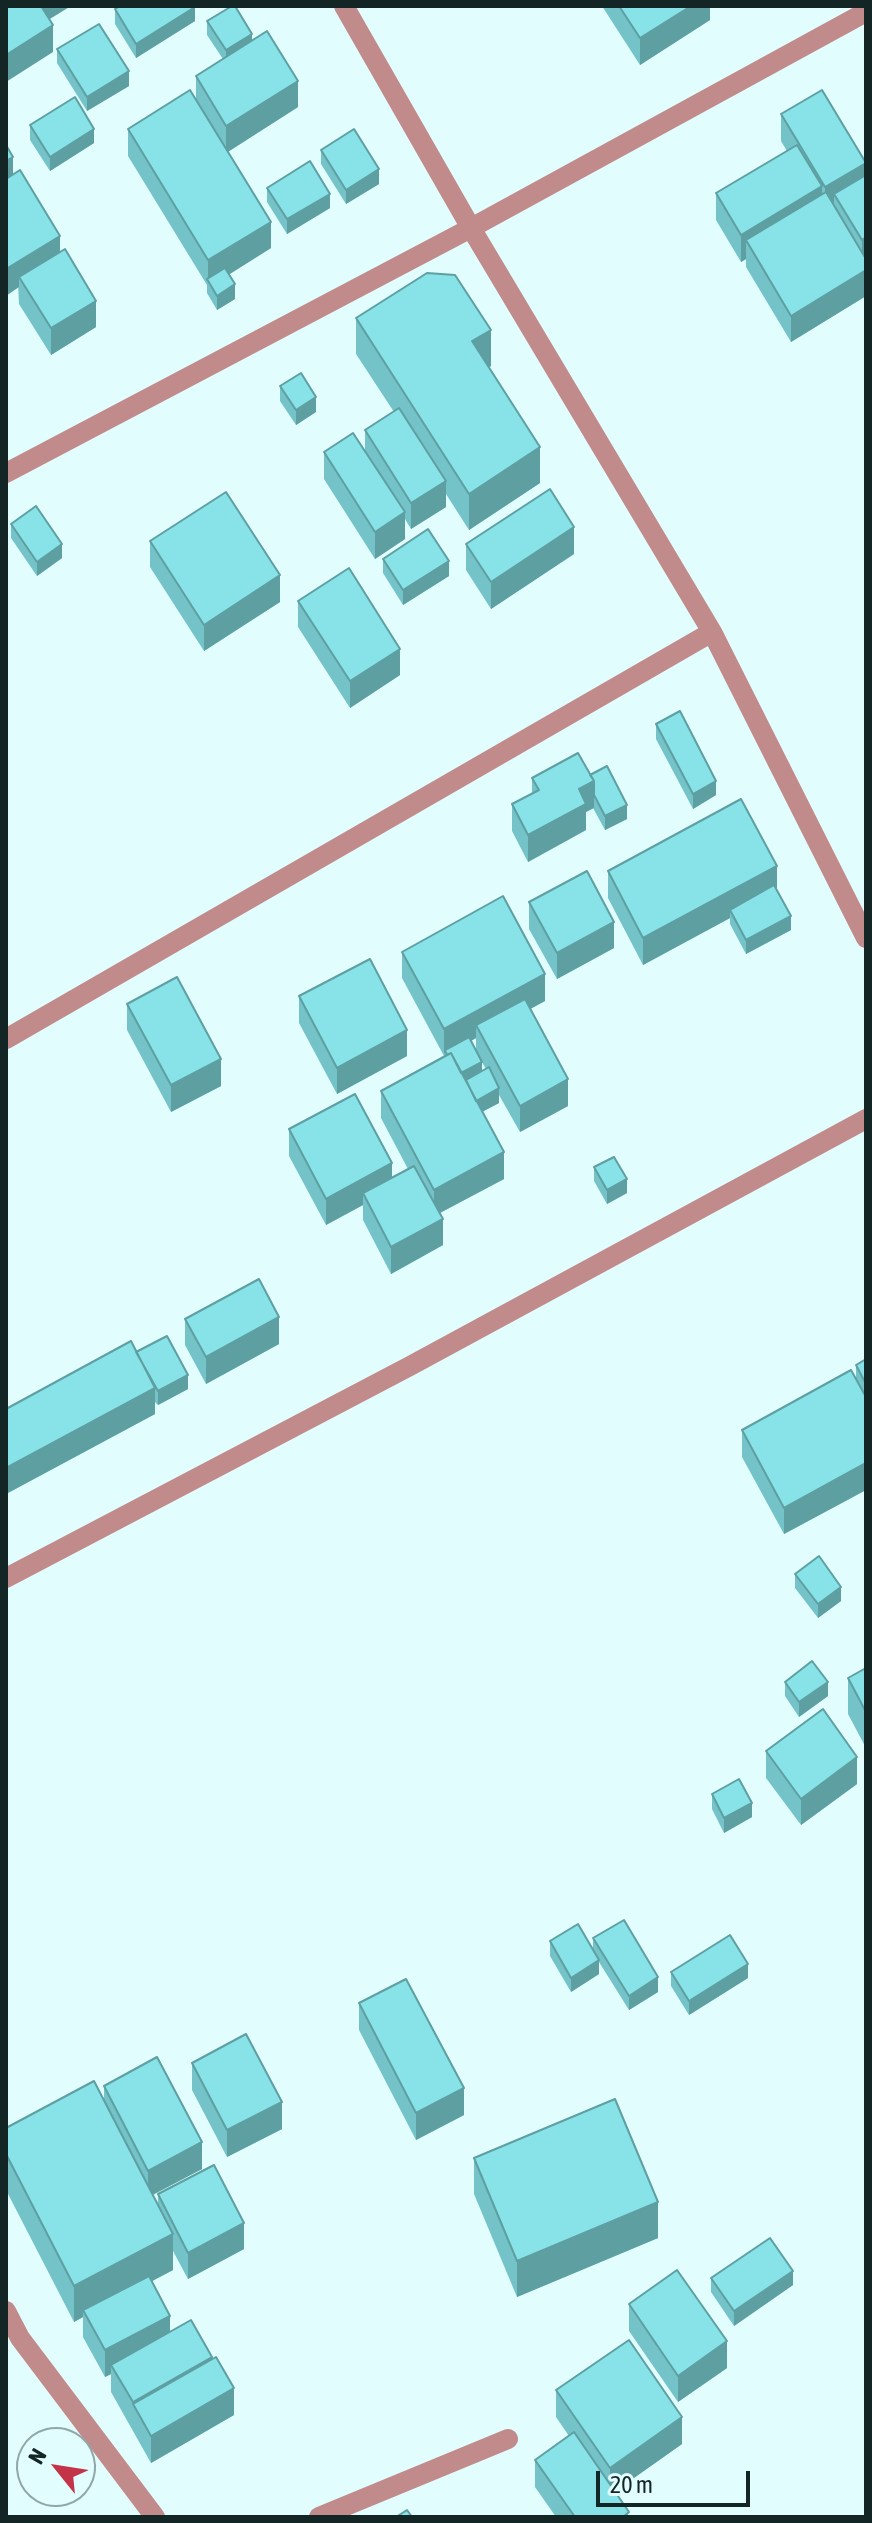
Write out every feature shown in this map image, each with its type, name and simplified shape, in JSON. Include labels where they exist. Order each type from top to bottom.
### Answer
[{"type":"street","points":[[344,6],[471,228],[712,632],[866,938]]},
{"type":"street","points":[[6,473],[863,21]]},
{"type":"street","points":[[6,1039],[712,632]]},
{"type":"street","points":[[6,1578],[410,1366],[866,1119]]},
{"type":"street","points":[[6,2311],[20,2338],[155,2517]]},
{"type":"street","points":[[319,2517],[508,2439]]},
{"type":"building","points":[[6,6],[41,6],[53,25],[6,55]]},
{"type":"building","points":[[120,6],[195,7],[136,44],[115,9]]},
{"type":"building","points":[[235,6],[252,34],[226,50],[207,21]]},
{"type":"building","points":[[619,6],[691,6],[640,38]]},
{"type":"building","points":[[99,24],[129,71],[87,97],[57,49]]},
{"type":"building","points":[[267,31],[298,81],[226,126],[196,76]]},
{"type":"building","points":[[190,90],[271,222],[208,260],[128,129]]},
{"type":"building","points":[[822,90],[866,163],[825,187],[781,114]]},
{"type":"building","points":[[75,97],[94,129],[50,157],[30,125]]},
{"type":"building","points":[[354,129],[379,169],[346,190],[321,150]]},
{"type":"building","points":[[6,145],[13,157],[6,161]]},
{"type":"building","points":[[797,145],[822,186],[741,235],[716,193]]},
{"type":"building","points":[[310,161],[330,194],[287,219],[267,188]]},
{"type":"building","points":[[20,170],[60,236],[6,269],[6,179]]},
{"type":"building","points":[[866,175],[866,237],[862,240],[834,194]]},
{"type":"building","points":[[826,192],[866,259],[866,270],[791,316],[746,240]]},
{"type":"building","points":[[65,249],[96,301],[51,328],[19,277]]},
{"type":"building","points":[[225,268],[235,284],[217,296],[207,279]]},
{"type":"building","points":[[427,273],[455,275],[491,330],[472,341],[540,447],[469,494],[356,318]]},
{"type":"building","points":[[301,373],[316,397],[296,410],[280,386]]},
{"type":"building","points":[[399,408],[446,481],[411,503],[365,430]]},
{"type":"building","points":[[353,433],[405,512],[375,532],[324,452]]},
{"type":"building","points":[[550,489],[574,527],[491,582],[466,544]]},
{"type":"building","points":[[226,492],[280,575],[204,625],[150,541]]},
{"type":"building","points":[[36,506],[62,544],[37,562],[11,524]]},
{"type":"building","points":[[428,529],[449,561],[403,590],[383,559]]},
{"type":"building","points":[[349,568],[400,649],[350,681],[298,601]]},
{"type":"building","points":[[680,711],[716,781],[693,794],[656,724]]},
{"type":"building","points":[[578,753],[594,781],[579,789],[586,804],[528,835],[512,804],[539,790],[532,778]]},
{"type":"building","points":[[607,766],[627,805],[605,816],[594,795],[594,781],[590,775]]},
{"type":"building","points":[[741,799],[777,866],[643,938],[608,871]]},
{"type":"building","points":[[587,871],[614,922],[557,953],[529,902]]},
{"type":"building","points":[[774,885],[791,916],[746,940],[730,910]]},
{"type":"building","points":[[503,896],[545,974],[444,1029],[402,952]]},
{"type":"building","points":[[370,959],[407,1030],[337,1068],[299,996]]},
{"type":"building","points":[[177,977],[221,1059],[171,1085],[127,1004]]},
{"type":"building","points":[[525,999],[568,1079],[520,1106],[476,1025]]},
{"type":"building","points":[[469,1037],[482,1062],[461,1073],[451,1053],[447,1055],[445,1050]]},
{"type":"building","points":[[451,1053],[504,1152],[434,1190],[381,1091]]},
{"type":"building","points":[[489,1067],[499,1088],[476,1101],[466,1080]]},
{"type":"building","points":[[355,1094],[392,1163],[326,1199],[289,1129]]},
{"type":"building","points":[[614,1157],[627,1179],[607,1190],[594,1167]]},
{"type":"building","points":[[414,1166],[443,1219],[391,1247],[363,1193]]},
{"type":"building","points":[[259,1279],[279,1317],[206,1357],[185,1319]]},
{"type":"building","points":[[167,1336],[188,1375],[158,1391],[136,1352]]},
{"type":"building","points":[[131,1341],[155,1388],[6,1468],[6,1409]]},
{"type":"building","points":[[866,1359],[866,1384],[856,1365]]},
{"type":"building","points":[[851,1370],[866,1397],[866,1463],[784,1508],[742,1430]]},
{"type":"building","points":[[819,1556],[841,1587],[818,1604],[795,1574]]},
{"type":"building","points":[[812,1661],[828,1682],[799,1702],[785,1682]]},
{"type":"building","points":[[866,1668],[866,1712],[848,1678]]},
{"type":"building","points":[[823,1709],[857,1757],[801,1799],[766,1751]]},
{"type":"building","points":[[739,1779],[752,1803],[724,1818],[712,1794]]},
{"type":"building","points":[[624,1920],[658,1977],[629,1996],[593,1938]]},
{"type":"building","points":[[578,1924],[599,1960],[571,1978],[550,1941]]},
{"type":"building","points":[[730,1935],[748,1964],[689,2001],[671,1972]]},
{"type":"building","points":[[406,1979],[464,2088],[416,2113],[359,2003]]},
{"type":"building","points":[[246,2034],[282,2102],[227,2130],[192,2063]]},
{"type":"building","points":[[157,2057],[202,2142],[148,2171],[104,2086]]},
{"type":"building","points":[[94,2081],[173,2234],[74,2286],[6,2154],[6,2128]]},
{"type":"building","points":[[615,2099],[658,2202],[517,2261],[474,2158]]},
{"type":"building","points":[[214,2165],[244,2223],[188,2253],[158,2194]]},
{"type":"building","points":[[770,2238],[793,2271],[734,2311],[711,2278]]},
{"type":"building","points":[[677,2270],[727,2341],[678,2376],[629,2304]]},
{"type":"building","points":[[149,2276],[170,2316],[105,2350],[83,2310]]},
{"type":"building","points":[[191,2320],[212,2357],[133,2402],[111,2365]]},
{"type":"building","points":[[629,2340],[682,2417],[610,2468],[556,2390]]},
{"type":"building","points":[[216,2357],[234,2388],[151,2436],[133,2404]]},
{"type":"building","points":[[574,2432],[629,2512],[623,2517],[575,2517],[535,2460]]},
{"type":"building","points":[[407,2510],[412,2517],[396,2517]]}]
